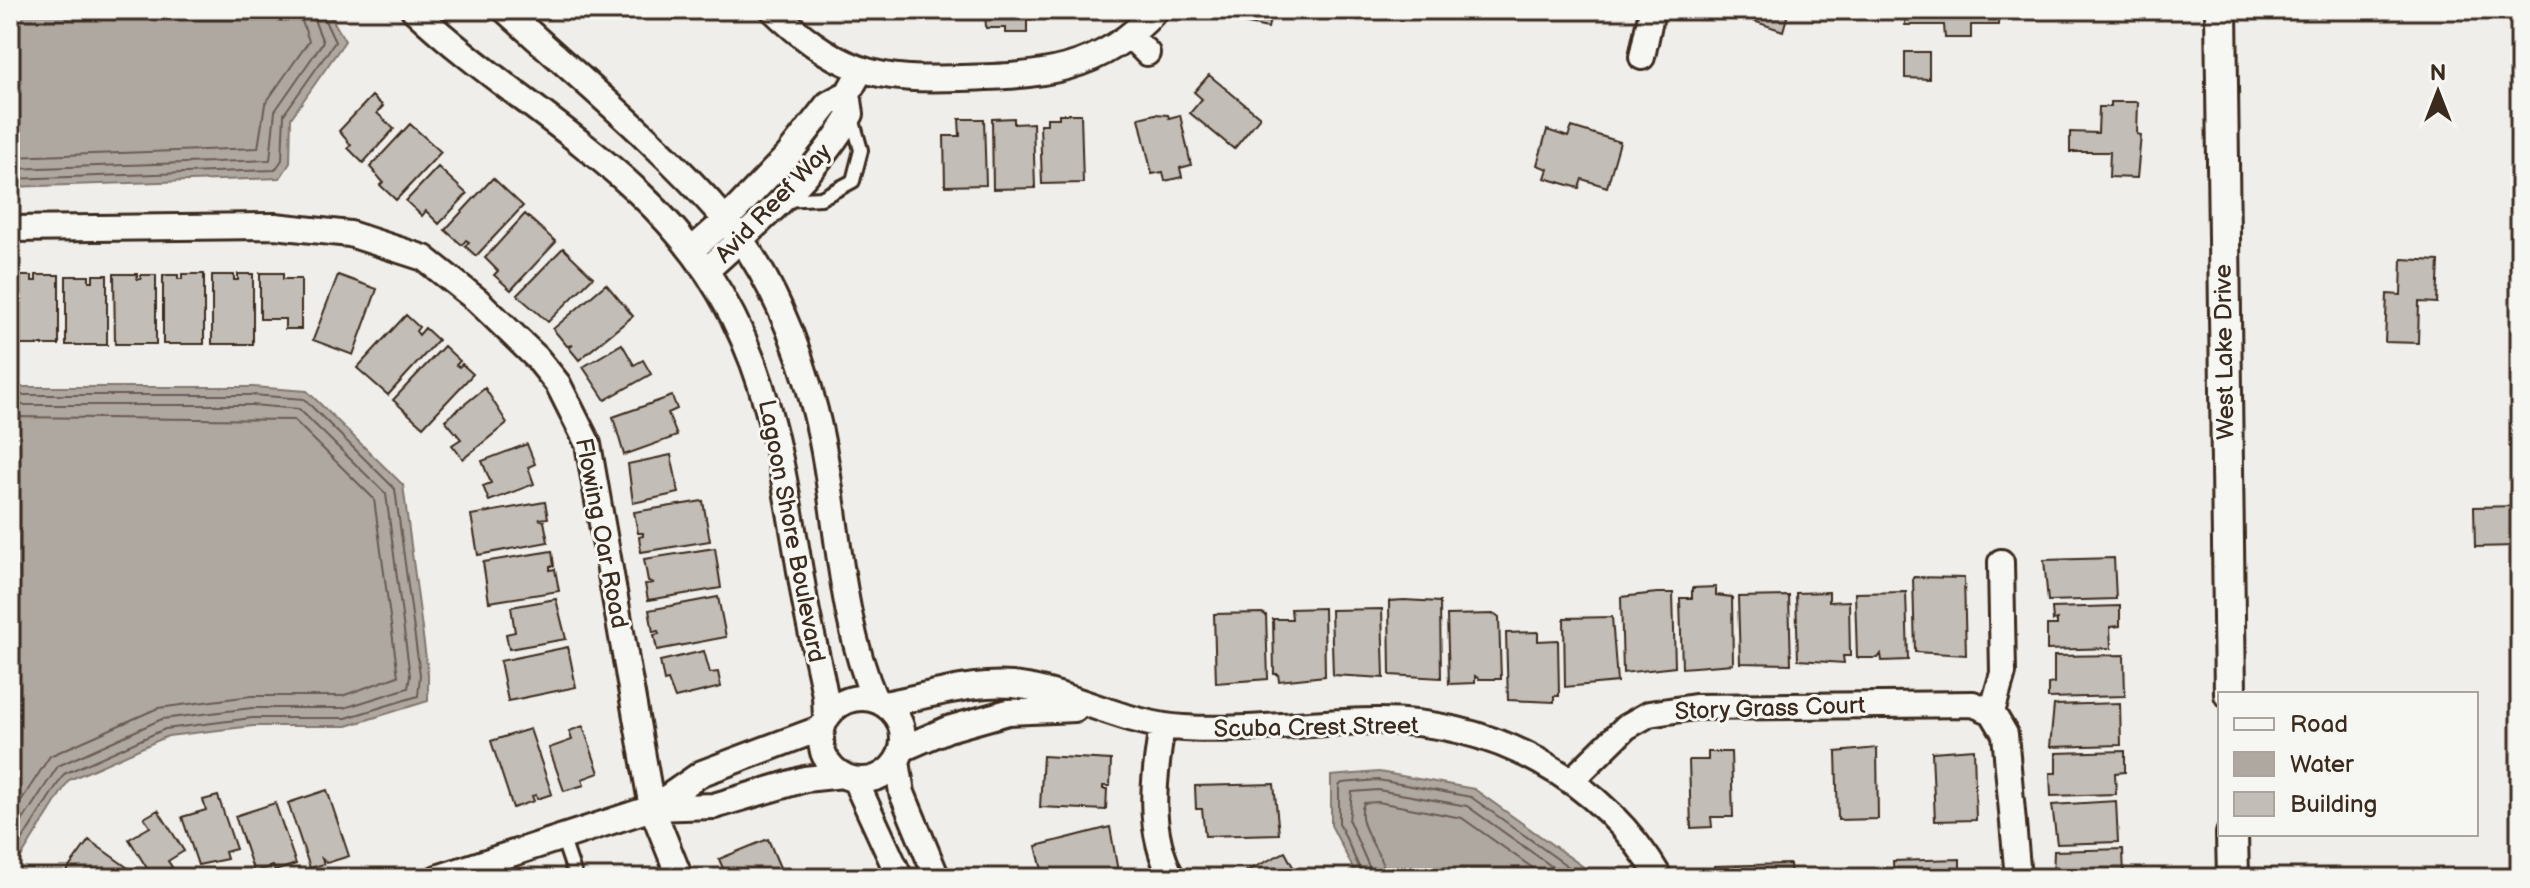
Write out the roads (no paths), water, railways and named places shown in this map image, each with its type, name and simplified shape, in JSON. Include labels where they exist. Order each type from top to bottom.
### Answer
[{"type":"street","name":"Lagoon Shore Boulevard","points":[[414,10],[600,158],[693,249],[707,270],[751,352],[773,419],[804,600],[824,689],[824,723]]},
{"type":"street","name":"Lagoon Shore Boulevard","points":[[505,10],[650,143],[733,230],[774,300],[806,377],[824,456],[850,614],[879,702]]},
{"type":"street","points":[[773,10],[819,48],[861,70],[929,78],[1043,74],[1138,45],[1156,10]]},
{"type":"street","points":[[1642,57],[1652,10]]},
{"type":"street","name":"West Lake Drive","points":[[2221,10],[2230,692]]},
{"type":"street","name":"Avid Reef Way","points":[[693,249],[733,230],[781,200],[832,144],[861,70]]},
{"type":"street","name":"Avid Reef Way","points":[[707,270],[733,230],[828,104],[850,103]]},
{"type":"street","name":"Flowing Oar Road","points":[[10,229],[313,228],[392,245],[424,258],[451,276],[537,358],[558,384],[588,444],[652,808],[680,878]]},
{"type":"street","points":[[2001,562],[2003,673],[1992,712],[2005,734],[2008,749],[2018,878]]},
{"type":"street","name":"Scuba Crest Street","points":[[879,702],[972,686],[1005,684],[1048,691],[1162,726],[1205,729],[1379,721],[1443,726],[1504,744],[1572,780],[1638,844],[1660,878]]},
{"type":"street","points":[[652,808],[702,773],[824,723],[842,703],[853,699],[879,702],[900,723],[902,793],[937,878]]},
{"type":"street","name":"Story Grass Court","points":[[1572,780],[1626,727],[1649,714],[1695,707],[1957,703],[1985,707],[1992,712]]},
{"type":"street","name":"Scuba Crest Street","points":[[900,755],[948,729],[1008,712],[1052,708],[1109,712]]},
{"type":"street","points":[[824,723],[822,750],[826,760],[849,778],[900,878]]},
{"type":"street","points":[[1162,726],[1152,808],[1157,842],[1172,878]]},
{"type":"street","points":[[437,878],[652,808],[714,806],[805,779],[879,776],[900,755]]},
{"type":"street","points":[[2232,836],[2233,878]]},
{"type":"lane","points":[[781,200],[821,198],[853,181],[861,150],[850,103]]},
{"type":"lane","points":[[562,837],[576,878]]},
{"type":"water","points":[[11,10],[327,10],[345,41],[291,118],[290,163],[280,178],[10,187]]},
{"type":"water","points":[[10,387],[253,387],[307,391],[403,485],[428,674],[428,701],[347,726],[253,726],[168,736],[69,780],[10,875]]},
{"type":"water","points":[[1379,772],[1474,789],[1589,871],[1592,878],[1358,878],[1331,825],[1331,776]]}]
